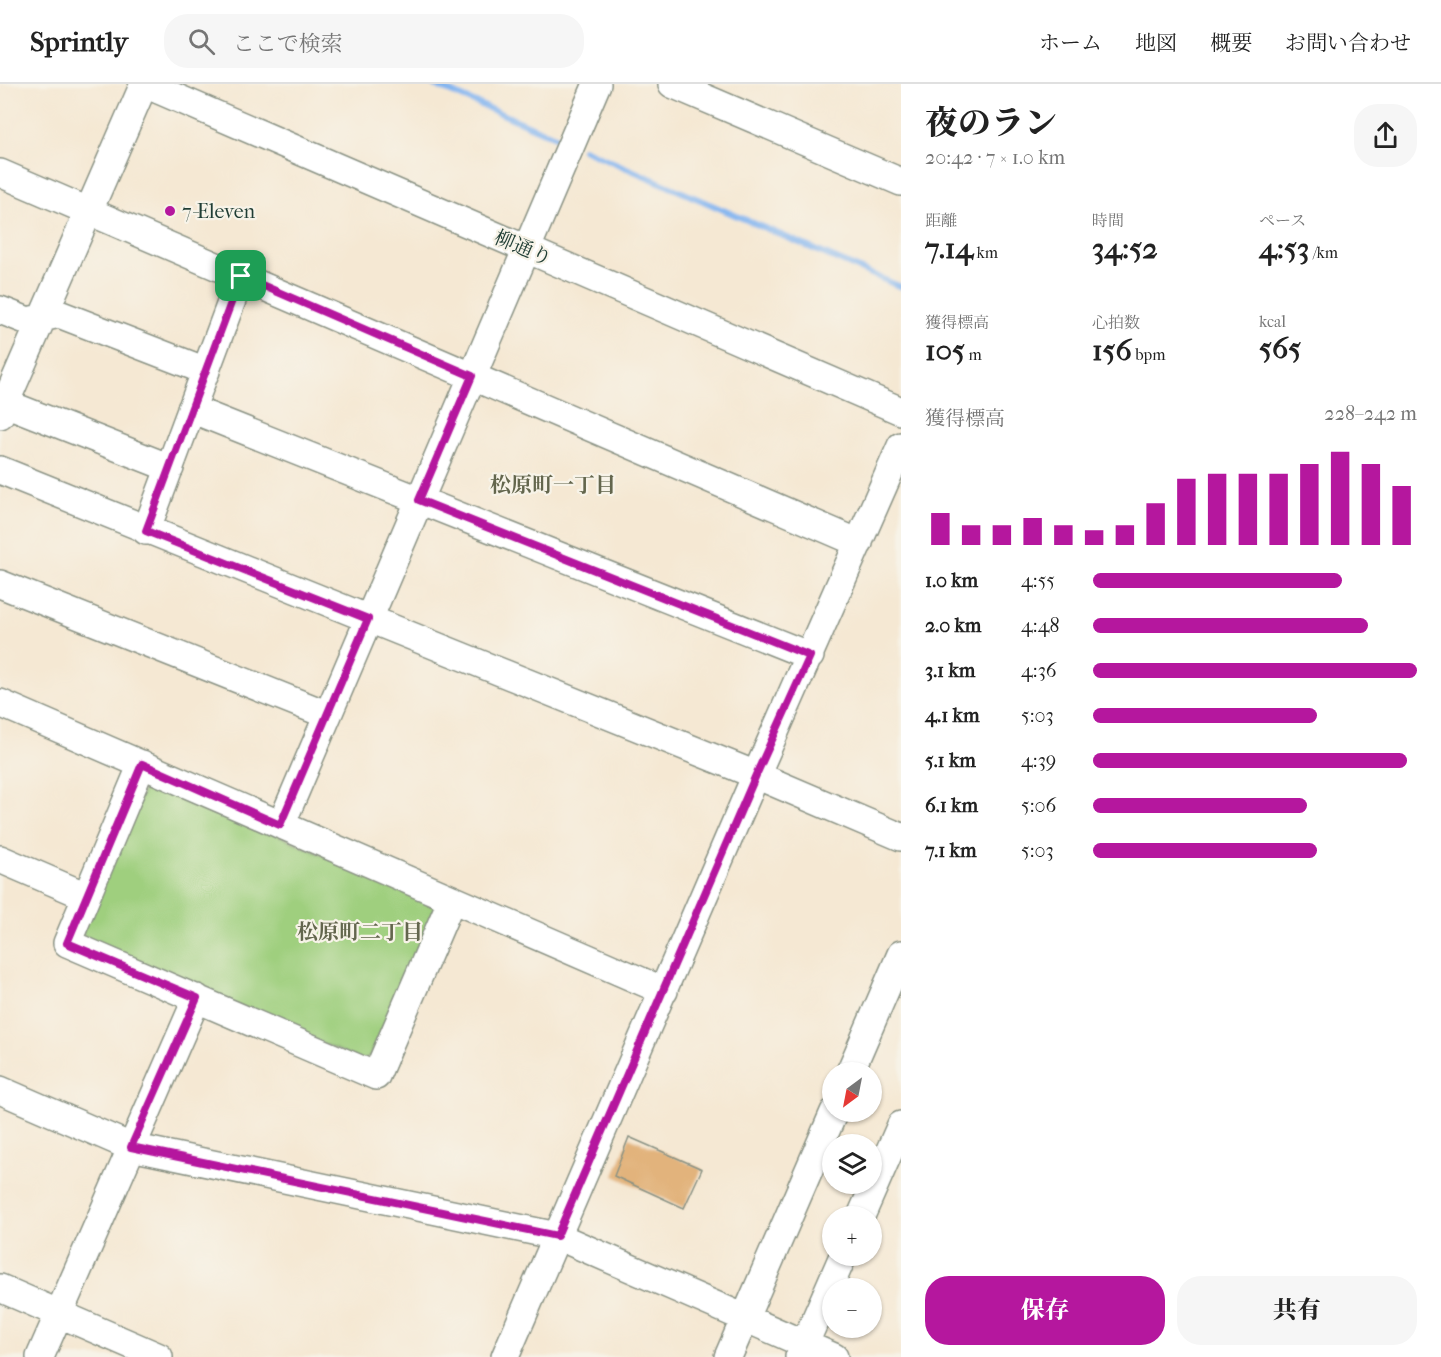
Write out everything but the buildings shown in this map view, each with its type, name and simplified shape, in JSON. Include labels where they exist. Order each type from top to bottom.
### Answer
[{"type":"street","points":[[145,84],[3,409],[170,468]]},
{"type":"street","name":"柳通り","points":[[145,84],[901,411]]},
{"type":"street","points":[[280,825],[597,84]]},
{"type":"street","points":[[672,84],[901,182]]},
{"type":"street","points":[[0,173],[859,543]]},
{"type":"street","points":[[146,531],[241,276]]},
{"type":"street","points":[[0,310],[28,321],[58,314],[206,371]]},
{"type":"street","points":[[191,409],[810,656]]},
{"type":"street","points":[[505,1357],[756,775],[901,446]]},
{"type":"street","points":[[0,470],[146,531],[756,775],[901,837]]},
{"type":"street","points":[[0,584],[328,715]]},
{"type":"street","points":[[0,703],[664,991]]},
{"type":"street","points":[[142,764],[67,943],[376,1076],[452,899]]},
{"type":"street","points":[[0,859],[86,896]]},
{"type":"street","points":[[854,1062],[901,954]]},
{"type":"street","points":[[40,1357],[197,998]]},
{"type":"street","points":[[0,1090],[131,1147],[557,1236],[745,1318],[802,1351],[834,1357]]},
{"type":"street","points":[[729,1357],[830,1122]]},
{"type":"street","points":[[865,1206],[901,1125]]},
{"type":"street","points":[[802,1351],[839,1266]]},
{"type":"street","points":[[0,1288],[159,1357]]},
{"type":"green space","points":[[149,777],[437,906],[371,1055],[362,1061],[86,940],[81,930]]},
{"type":"waterway","points":[[432,84],[560,139]]},
{"type":"waterway","points":[[583,149],[901,287]]},
{"type":"place","name":"7-Eleven","points":[[170,211]]},
{"type":"district","name":"松原町一丁目","points":[[553,485]]},
{"type":"district","name":"松原町二丁目","points":[[360,932]]},
{"type":"route","points":[[241,276],[472,376],[419,500],[810,656],[756,775],[557,1236],[131,1147],[197,998],[67,943],[142,764],[280,825],[368,619],[146,531],[241,276]]}]
